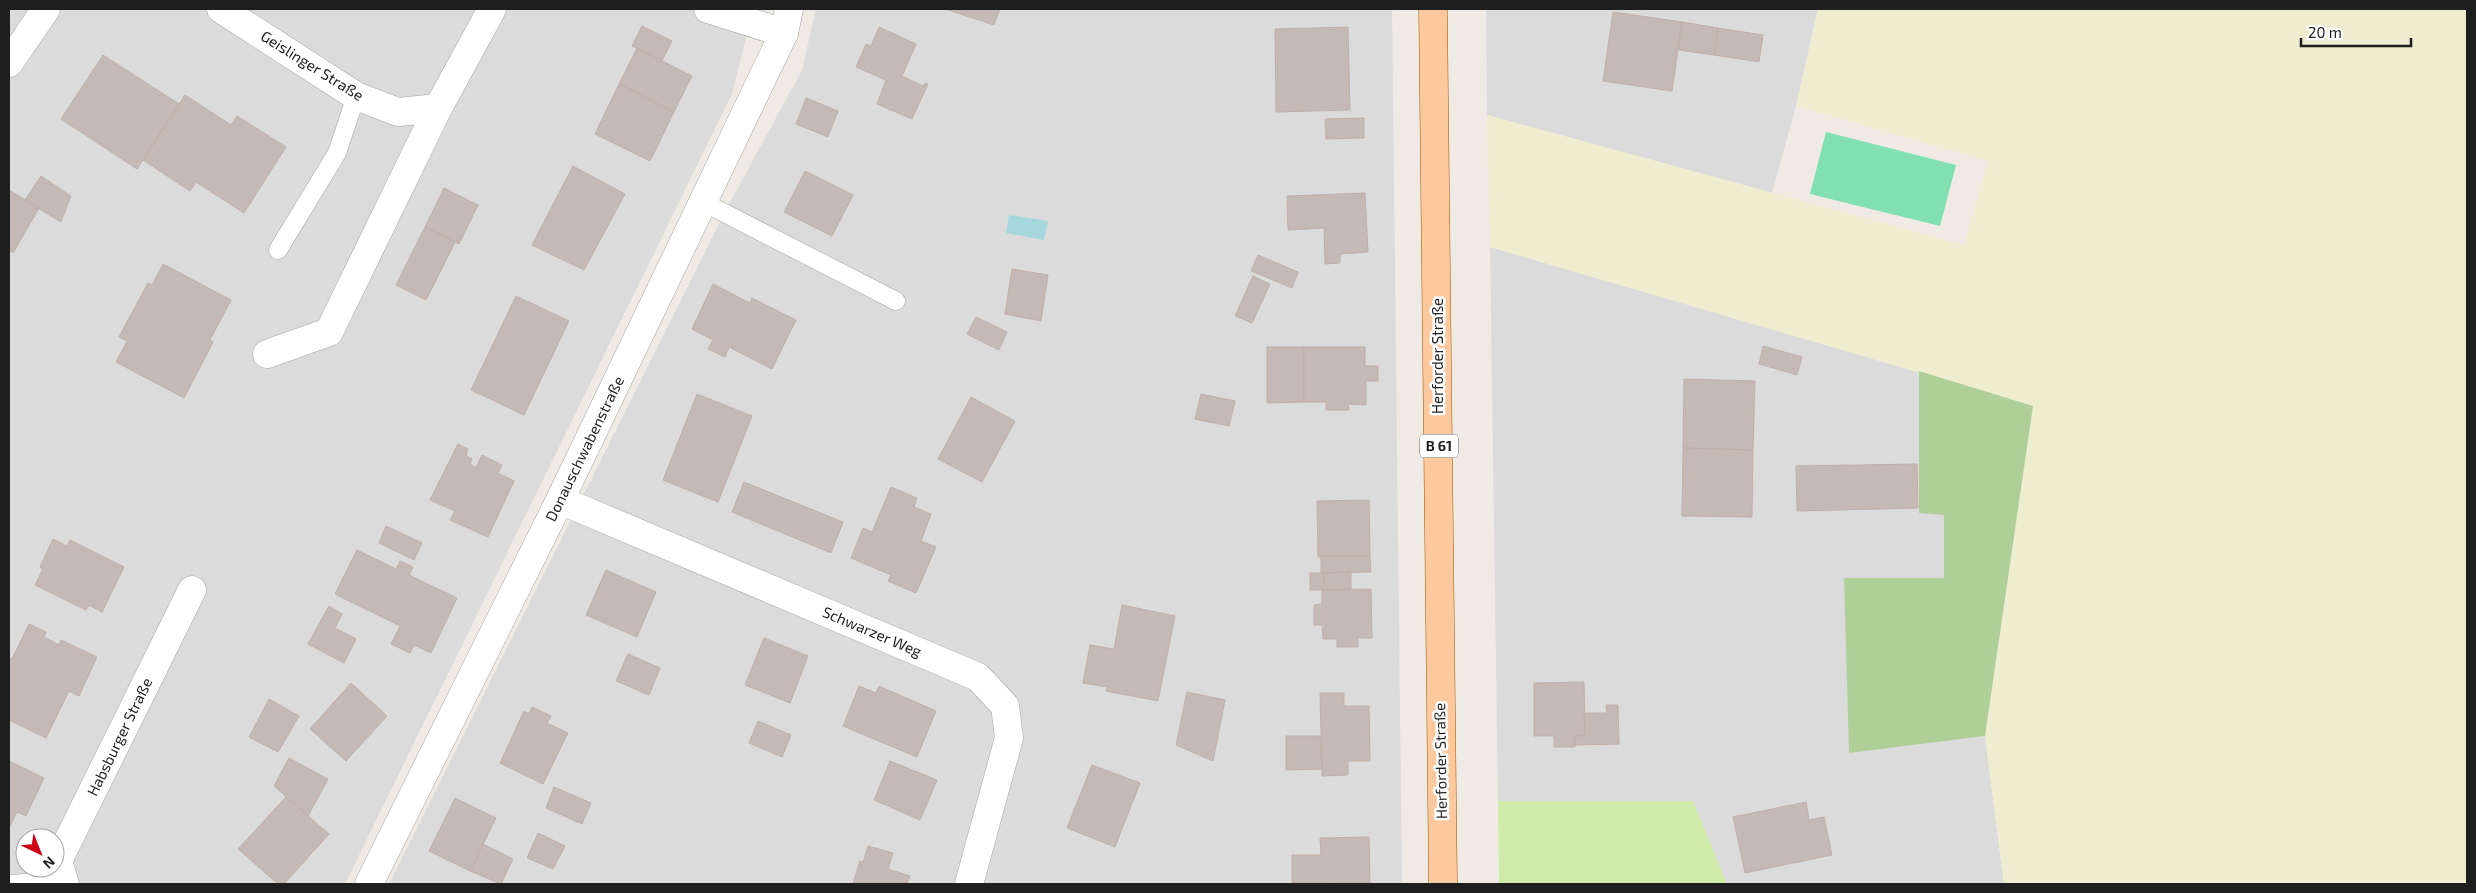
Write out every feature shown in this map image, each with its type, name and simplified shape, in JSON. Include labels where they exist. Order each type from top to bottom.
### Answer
[{"type":"main road","name":"Herforder Straße","points":[[1433,9],[1443,884]]},
{"type":"street","points":[[9,63],[46,9]]},
{"type":"street","name":"Geislinger Straße","points":[[221,9],[356,96],[398,112],[438,108]]},
{"type":"street","points":[[267,354],[329,332],[438,108],[492,9]]},
{"type":"street","points":[[708,9],[786,21]]},
{"type":"street","name":"Donauschwabenstraße","points":[[369,884],[560,500],[703,202],[786,21]]},
{"type":"street","name":"Schwarzer Weg","points":[[560,500],[978,677],[1005,706],[1009,738],[969,884]]},
{"type":"street","name":"Habsburger Straße","points":[[64,882],[58,862],[192,590]]},
{"type":"lane","points":[[278,250],[337,153],[356,96]]},
{"type":"lane","points":[[703,202],[896,301]]},
{"type":"lane","points":[[11,884],[64,882]]},
{"type":"shaded area","points":[[9,9],[749,9],[748,30],[732,94],[345,884],[9,884]]},
{"type":"shaded area","points":[[816,9],[1392,9],[1402,884],[389,884],[728,206],[802,70]]},
{"type":"shaded area","points":[[1486,9],[1818,9],[1796,106],[1772,193],[1487,115]]},
{"type":"shaded area","points":[[1490,247],[1919,371],[1919,512],[1944,514],[1944,579],[1849,753],[1985,736],[2004,884],[1727,884],[1693,801],[1498,801]]},
{"type":"green space","points":[[1818,9],[2467,9],[2467,884],[2004,884],[1985,736],[2033,406],[1490,247],[1487,115],[1964,245],[1988,161],[1796,106]]},
{"type":"green space","points":[[1826,132],[1956,165],[1940,226],[1810,194]]},
{"type":"green space","points":[[1919,371],[2033,406],[1985,736],[1849,753],[1844,578],[1944,578],[1944,515],[1919,513]]},
{"type":"green space","points":[[1498,801],[1693,801],[1727,884],[1499,884]]},
{"type":"water","points":[[1009,215],[1048,221],[1044,240],[1006,233]]},
{"type":"building","points":[[945,9],[1000,9],[994,25]]},
{"type":"building","points":[[1613,12],[1682,22],[1672,91],[1603,81]]},
{"type":"building","points":[[1682,22],[1718,28],[1714,55],[1678,50]]},
{"type":"building","points":[[642,26],[672,41],[662,61],[632,46]]},
{"type":"building","points":[[879,27],[916,44],[902,76],[923,86],[925,83],[928,84],[912,119],[877,104],[886,80],[856,67],[866,44],[871,46]]},
{"type":"building","points":[[1348,27],[1350,110],[1276,112],[1275,29]]},
{"type":"building","points":[[1718,28],[1763,35],[1759,62],[1714,55]]},
{"type":"building","points":[[637,48],[692,76],[674,112],[619,84]]},
{"type":"building","points":[[103,55],[179,104],[137,169],[61,119]]},
{"type":"building","points":[[619,84],[674,112],[650,161],[595,134]]},
{"type":"building","points":[[185,95],[231,125],[237,116],[286,147],[244,213],[196,182],[190,191],[143,160]]},
{"type":"building","points":[[806,98],[838,111],[828,137],[796,124]]},
{"type":"building","points":[[1364,118],[1364,138],[1326,139],[1325,119]]},
{"type":"building","points":[[573,166],[625,194],[584,270],[532,245]]},
{"type":"building","points":[[805,171],[853,195],[832,236],[784,212]]},
{"type":"building","points":[[41,176],[71,196],[61,222],[25,200]]},
{"type":"building","points":[[444,188],[478,205],[459,244],[425,227]]},
{"type":"building","points":[[9,190],[39,208],[13,253],[9,250]]},
{"type":"building","points":[[1365,193],[1368,252],[1340,254],[1340,263],[1325,264],[1324,228],[1288,230],[1287,196]]},
{"type":"building","points":[[425,227],[455,242],[426,300],[396,285]]},
{"type":"building","points":[[1258,255],[1298,272],[1292,288],[1251,271]]},
{"type":"building","points":[[163,264],[231,300],[210,340],[213,342],[184,398],[116,362],[127,341],[119,337],[148,283],[152,285]]},
{"type":"building","points":[[1012,269],[1048,275],[1041,321],[1005,314]]},
{"type":"building","points":[[1253,276],[1270,284],[1252,323],[1235,316]]},
{"type":"building","points":[[713,284],[750,303],[752,298],[796,320],[772,369],[729,347],[725,357],[708,349],[713,340],[692,329]]},
{"type":"building","points":[[516,296],[569,321],[524,415],[471,390]]},
{"type":"building","points":[[976,317],[1007,332],[999,350],[967,334]]},
{"type":"building","points":[[1763,346],[1802,357],[1797,375],[1759,364]]},
{"type":"building","points":[[1267,347],[1304,347],[1304,402],[1267,403]]},
{"type":"building","points":[[1304,347],[1365,347],[1365,366],[1378,366],[1378,381],[1366,381],[1366,405],[1348,404],[1349,410],[1326,410],[1326,402],[1304,402]]},
{"type":"building","points":[[1684,379],[1755,381],[1753,450],[1683,448]]},
{"type":"building","points":[[697,394],[752,416],[718,502],[663,480]]},
{"type":"building","points":[[1201,394],[1235,401],[1229,426],[1195,419]]},
{"type":"building","points":[[971,397],[1015,421],[982,482],[938,459]]},
{"type":"building","points":[[458,444],[468,449],[466,456],[472,459],[470,464],[476,468],[482,455],[502,465],[498,473],[514,481],[488,537],[450,520],[455,511],[430,500]]},
{"type":"building","points":[[1683,448],[1753,450],[1752,517],[1682,516]]},
{"type":"building","points":[[1917,464],[1918,508],[1797,511],[1796,466]]},
{"type":"building","points":[[744,482],[843,522],[831,553],[732,512]]},
{"type":"building","points":[[891,487],[917,498],[914,507],[931,514],[921,541],[936,547],[916,593],[888,581],[891,575],[851,558],[863,528],[872,532]]},
{"type":"building","points":[[1369,500],[1370,556],[1318,557],[1317,501]]},
{"type":"building","points":[[386,526],[422,543],[414,560],[379,543]]},
{"type":"building","points":[[53,539],[67,546],[70,540],[124,567],[102,612],[89,605],[86,610],[35,585],[43,569],[40,567]]},
{"type":"building","points":[[357,550],[396,569],[400,561],[413,567],[409,575],[457,598],[431,653],[414,645],[410,653],[391,644],[400,626],[335,594]]},
{"type":"building","points":[[1321,556],[1370,556],[1371,572],[1321,573]]},
{"type":"building","points":[[606,570],[656,592],[637,637],[586,615]]},
{"type":"building","points":[[1351,572],[1351,589],[1324,590],[1324,573]]},
{"type":"building","points":[[1310,573],[1324,573],[1324,590],[1310,590]]},
{"type":"building","points":[[1371,589],[1372,638],[1358,638],[1358,647],[1337,647],[1337,639],[1323,639],[1322,625],[1314,625],[1314,605],[1322,604],[1322,590]]},
{"type":"building","points":[[1122,605],[1175,616],[1158,701],[1106,691],[1107,687],[1083,683],[1090,645],[1114,649]]},
{"type":"building","points":[[329,606],[342,614],[335,628],[356,639],[344,663],[308,644]]},
{"type":"building","points":[[29,624],[46,632],[44,637],[59,645],[61,640],[97,657],[79,696],[69,691],[46,738],[9,720],[9,657],[12,659]]},
{"type":"building","points":[[764,638],[808,656],[790,703],[745,685]]},
{"type":"building","points":[[628,654],[660,668],[649,695],[616,681]]},
{"type":"building","points":[[1584,682],[1585,736],[1575,736],[1575,747],[1554,747],[1554,736],[1534,736],[1534,683]]},
{"type":"building","points":[[351,683],[387,716],[346,761],[310,729]]},
{"type":"building","points":[[859,686],[876,693],[879,686],[936,711],[917,757],[843,726]]},
{"type":"building","points":[[1187,692],[1225,700],[1213,761],[1176,745]]},
{"type":"building","points":[[1320,693],[1344,693],[1344,706],[1369,706],[1370,761],[1348,761],[1348,775],[1322,776]]},
{"type":"building","points":[[269,699],[299,716],[278,752],[249,737]]},
{"type":"building","points":[[1606,705],[1618,705],[1619,744],[1575,745],[1575,736],[1585,736],[1584,713],[1607,713]]},
{"type":"building","points":[[532,707],[551,716],[547,723],[568,733],[543,784],[500,763],[524,711],[529,714]]},
{"type":"building","points":[[758,721],[791,735],[782,757],[749,743]]},
{"type":"building","points":[[1286,736],[1320,736],[1322,769],[1286,770]]},
{"type":"building","points":[[289,758],[328,779],[308,816],[274,786]]},
{"type":"building","points":[[9,761],[44,778],[26,816],[17,812],[9,828]]},
{"type":"building","points":[[890,761],[937,780],[920,820],[874,800]]},
{"type":"building","points":[[1092,765],[1140,783],[1115,847],[1067,828]]},
{"type":"building","points":[[554,787],[591,803],[582,824],[546,808]]},
{"type":"building","points":[[286,797],[329,834],[284,884],[278,884],[238,849]]},
{"type":"building","points":[[455,798],[496,818],[470,871],[429,851]]},
{"type":"building","points":[[1806,802],[1809,820],[1824,817],[1832,855],[1745,873],[1733,817]]},
{"type":"building","points":[[538,833],[565,846],[553,869],[527,858]]},
{"type":"building","points":[[1369,837],[1370,884],[1292,883],[1292,855],[1321,855],[1320,838]]},
{"type":"building","points":[[483,844],[513,859],[501,884],[470,871]]},
{"type":"building","points":[[868,846],[893,853],[888,869],[910,876],[907,884],[853,884],[860,861],[863,862]]}]
